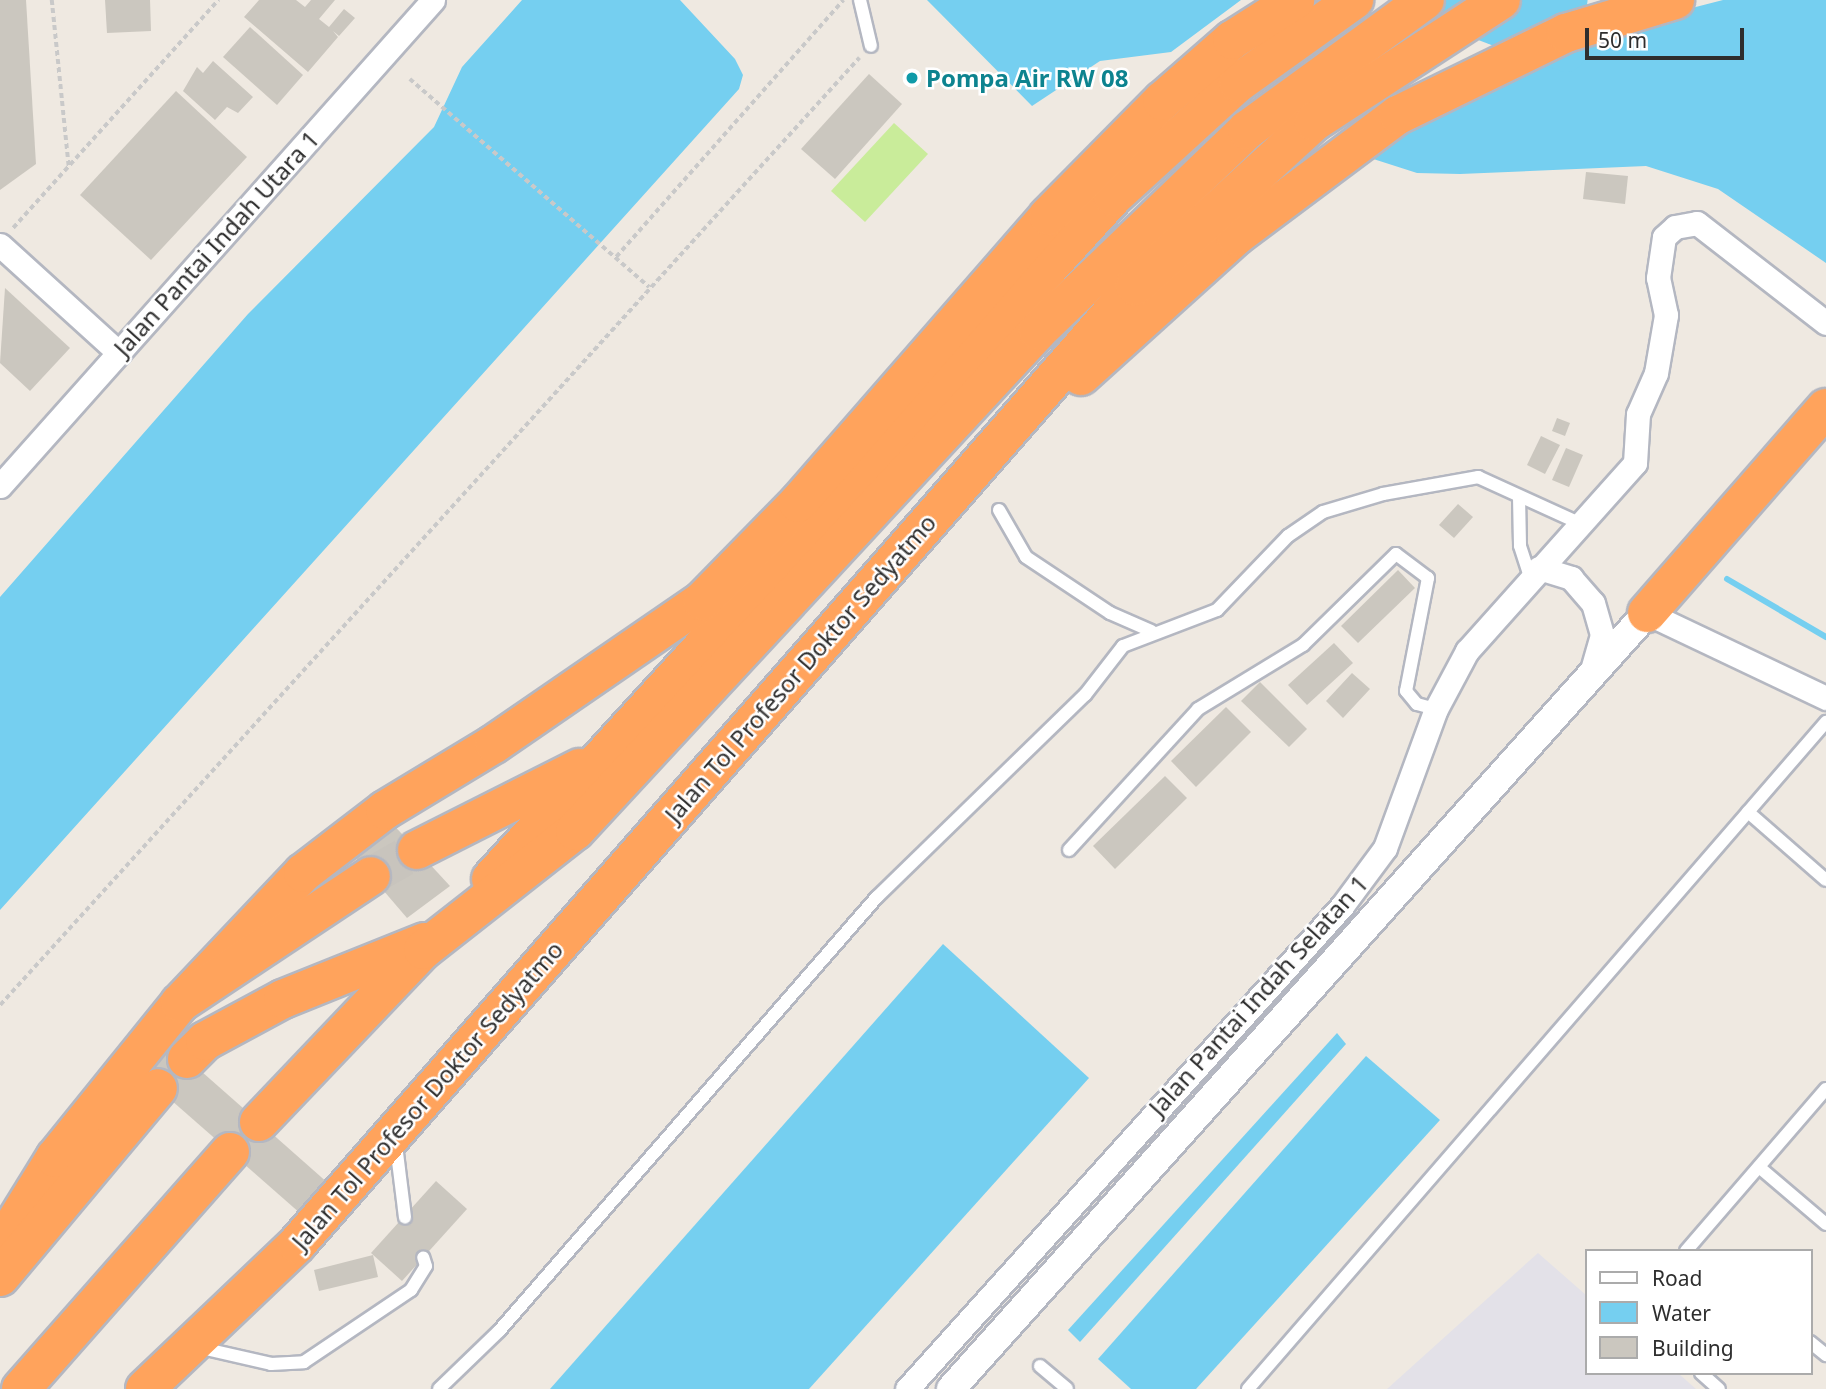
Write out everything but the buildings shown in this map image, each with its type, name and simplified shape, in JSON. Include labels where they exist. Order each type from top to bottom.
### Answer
[{"type":"highway","points":[[0,1247],[55,1158],[180,1003],[266,905],[333,849],[702,601],[798,503],[1048,216],[1162,101],[1232,40],[1295,0]]},
{"type":"highway","name":"Jalan Tol Profesor Doktor Sedyatmo","points":[[259,1122],[439,938],[1113,197],[1238,83],[1353,0]]},
{"type":"highway","name":"Jalan Tol Profesor Doktor Sedyatmo","points":[[439,938],[575,831],[1038,331],[1247,131],[1425,0]]},
{"type":"highway","points":[[1224,223],[1369,82],[1501,0]]},
{"type":"highway","points":[[1224,223],[1398,115],[1566,33],[1675,0]]},
{"type":"highway","name":"Jalan Tol Profesor Doktor Sedyatmo","points":[[145,1389],[297,1244],[1021,416],[1065,389],[1224,223]]},
{"type":"highway","points":[[1656,617],[1826,408]]},
{"type":"highway","name":"Jalan Tol Profesor Doktor Sedyatmo","points":[[417,850],[600,758]]},
{"type":"highway","points":[[180,1003],[371,876]]},
{"type":"highway","points":[[187,1059],[205,1041],[283,999],[439,938]]},
{"type":"highway","points":[[0,1278],[158,1088]]},
{"type":"highway","points":[[21,1389],[230,1152]]},
{"type":"street","name":"Jalan Pantai Indah Utara 1","points":[[0,486],[433,0]]},
{"type":"street","points":[[1535,572],[1635,463],[1638,414],[1656,373],[1666,315],[1658,256],[1675,227],[1697,223],[1715,234],[1826,323]]},
{"type":"street","points":[[4,239],[118,353]]},
{"type":"street","name":"Jalan Pantai Indah Selatan 1","points":[[907,1389],[1342,906],[1395,827],[1436,709],[1476,638],[1535,572],[1571,578],[1594,603],[1602,635],[1593,667]]},
{"type":"street","points":[[1656,617],[1826,698]]},
{"type":"street","name":"Jalan Pantai Indah Selatan 1","points":[[951,1389],[1593,667],[1656,617]]},
{"type":"lane","points":[[860,0],[871,46]]},
{"type":"lane","points":[[439,1389],[499,1332],[877,897],[1085,695],[1123,646],[1151,631],[1217,610],[1288,536],[1323,512],[1478,477],[1579,523]]},
{"type":"lane","points":[[1519,497],[1520,546],[1535,572]]},
{"type":"lane","points":[[999,510],[1026,557],[1110,613],[1151,631]]},
{"type":"lane","points":[[1069,850],[1198,709],[1303,645],[1396,554],[1428,578],[1406,691],[1417,705],[1436,709]]},
{"type":"lane","points":[[1248,1389],[1826,722]]},
{"type":"lane","points":[[1748,812],[1826,880]]},
{"type":"lane","points":[[1688,1249],[1826,1089]]},
{"type":"lane","points":[[394,1134],[405,1217]]},
{"type":"lane","points":[[1759,1167],[1826,1224]]},
{"type":"lane","points":[[193,1346],[271,1364],[304,1362],[411,1290],[426,1266],[423,1257]]},
{"type":"lane","points":[[1812,1344],[1826,1355]]},
{"type":"lane","points":[[1040,1366],[1067,1389]]},
{"type":"lane","points":[[1703,1375],[1720,1389]]},
{"type":"path","points":[[52,0],[69,166]]},
{"type":"path","points":[[4,239],[218,0]]},
{"type":"path","points":[[616,257],[843,0]]},
{"type":"path","points":[[0,1006],[649,287],[871,46]]},
{"type":"path","points":[[410,79],[649,287]]},
{"type":"shaded area","points":[[1538,1253],[1584,1293],[1584,1375],[1680,1375],[1696,1389],[1387,1389]]},
{"type":"green space","points":[[894,123],[928,154],[865,222],[831,191]]},
{"type":"water","points":[[522,0],[680,0],[735,59],[743,75],[739,89],[0,910],[0,597],[248,314],[434,127],[462,67]]},
{"type":"water","points":[[927,0],[1241,0],[1171,52],[1100,61],[1032,106]]},
{"type":"water","points":[[1723,0],[1826,0],[1826,263],[1718,189],[1646,166],[1460,174],[1417,173],[1364,156],[1575,38]]},
{"type":"water","points":[[943,944],[1089,1078],[809,1389],[550,1389]]},
{"type":"water","points":[[1337,1033],[1346,1044],[1080,1342],[1068,1330]]},
{"type":"water","points":[[1366,1056],[1440,1120],[1196,1389],[1131,1389],[1098,1359]]},
{"type":"waterway","points":[[1426,0],[1566,53]]},
{"type":"waterway","points":[[1496,26],[1569,0]]},
{"type":"waterway","points":[[1727,579],[1826,637]]},
{"type":"tunnel","points":[[371,876],[417,850]]},
{"type":"place","name":"Pompa Air RW 08","points":[[912,78]]}]
